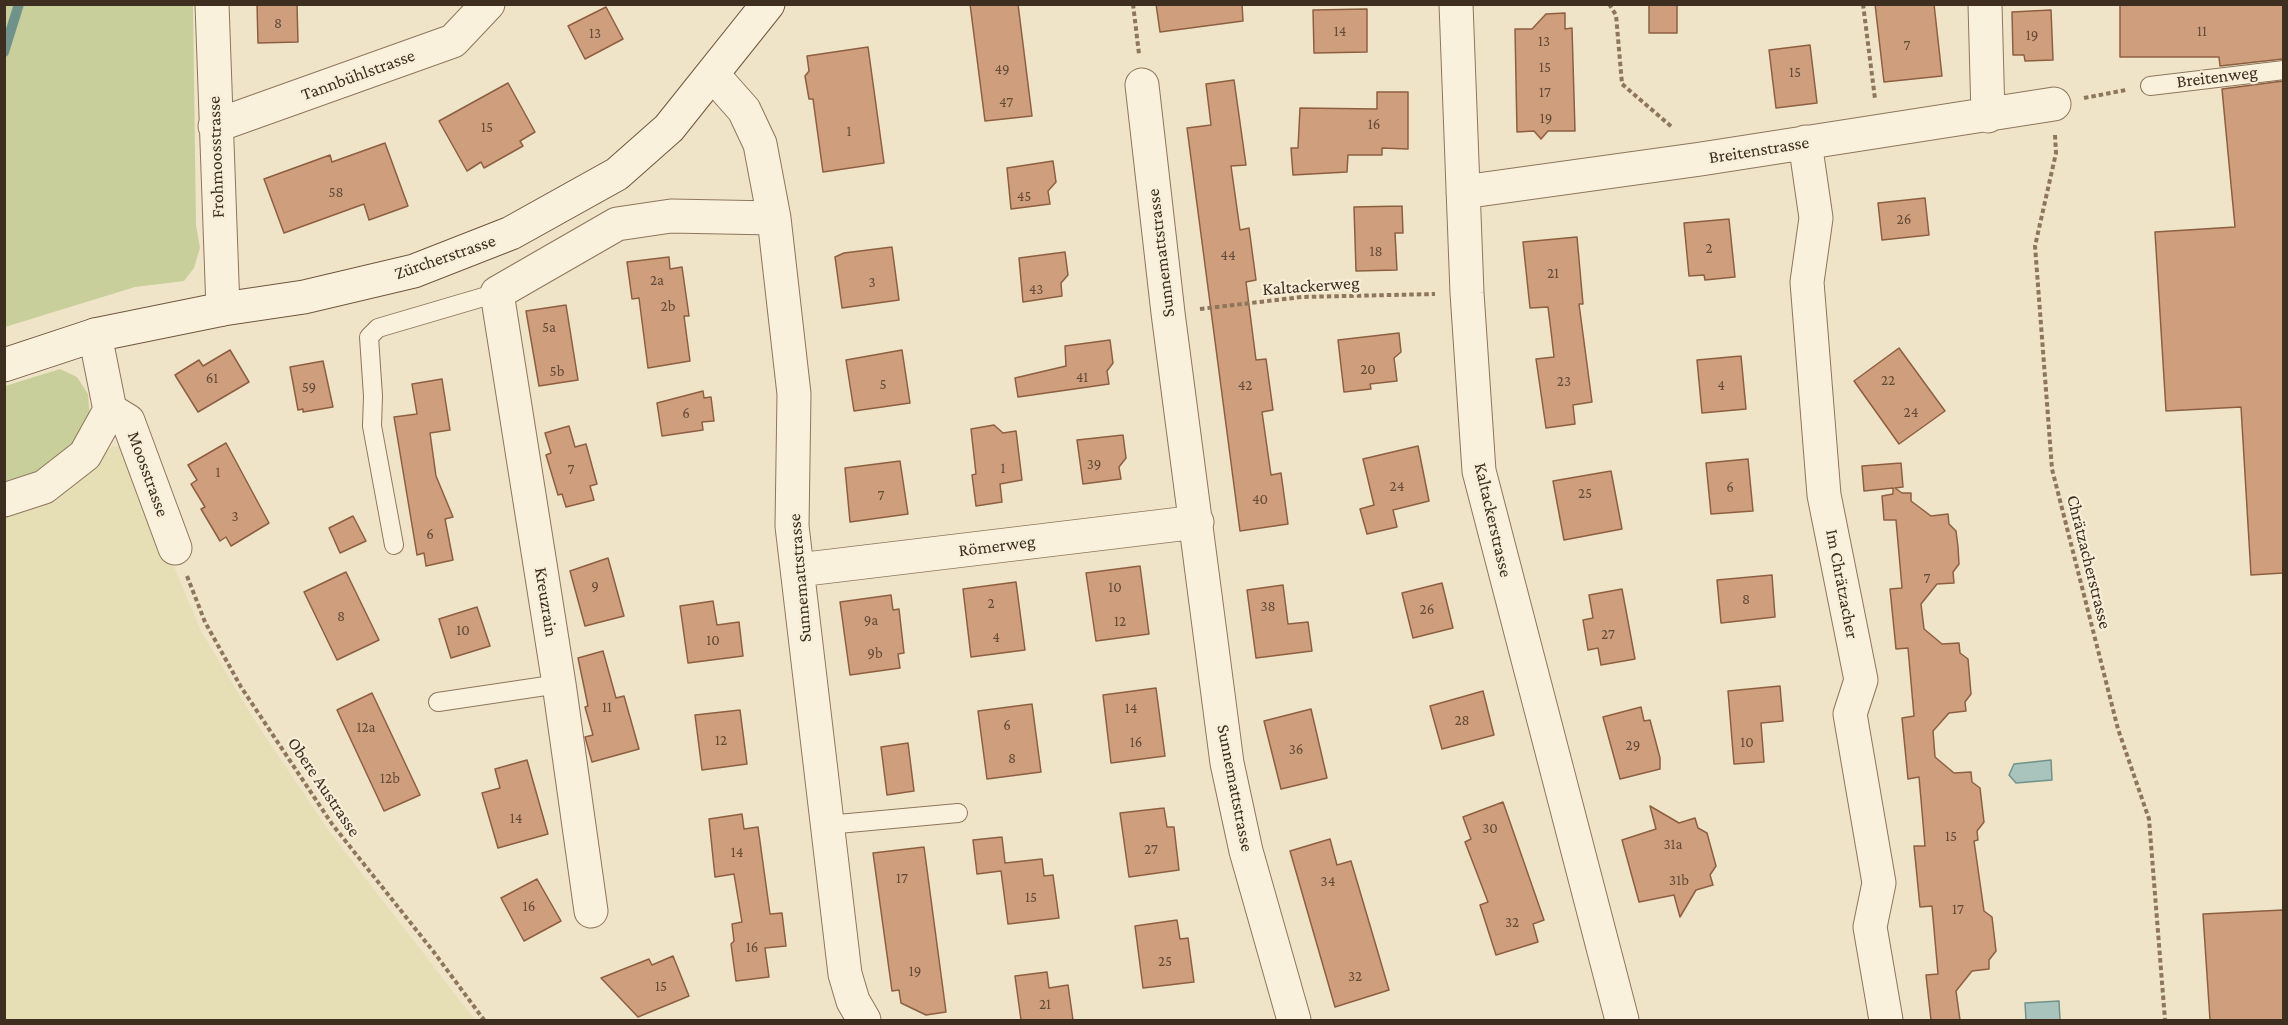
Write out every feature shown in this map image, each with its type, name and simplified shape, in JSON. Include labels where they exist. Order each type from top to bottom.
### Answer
[{"type":"street","name":"Frohmoosstrasse","points":[[212,4],[223,309]]},
{"type":"street","name":"Tannbühlstrasse","points":[[215,126],[453,41],[488,4]]},
{"type":"street","name":"Zürcherstrasse","points":[[4,364],[96,335],[223,309],[304,297],[414,271],[511,233],[617,174],[669,128],[768,4]]},
{"type":"street","name":"Kaltackerstrasse","points":[[1456,4],[1463,192],[1479,471],[1622,1020]]},
{"type":"street","points":[[1985,4],[1988,116]]},
{"type":"street","name":"Sunnemattstrasse","points":[[713,75],[744,110],[760,144],[774,218],[794,394],[792,526],[845,974],[853,1001],[864,1020]]},
{"type":"street","name":"Sunnemattstrasse","points":[[1142,85],[1168,313],[1227,763],[1246,851],[1294,1020]]},
{"type":"street","name":"Breitenstrasse","points":[[1463,192],[1701,159],[2054,104]]},
{"type":"street","name":"Im Chrätzacher","points":[[1805,142],[1816,218],[1808,282],[1824,495],[1861,680],[1850,714],[1879,883],[1870,927],[1886,1020]]},
{"type":"street","points":[[497,293],[617,224],[671,216],[774,218]]},
{"type":"street","name":"Kreuzrain","points":[[497,293],[559,684],[591,911]]},
{"type":"street","points":[[96,335],[110,410]]},
{"type":"street","name":"Moosstrasse","points":[[4,500],[44,487],[86,454],[110,410],[128,421],[175,548]]},
{"type":"street","name":"Römerweg","points":[[798,570],[1197,522]]},
{"type":"lane","name":"Breitenweg","points":[[2150,86],[2283,70]]},
{"type":"lane","points":[[394,545],[372,426],[373,396],[369,337],[378,327],[497,293]]},
{"type":"lane","points":[[438,702],[559,684]]},
{"type":"lane","points":[[828,825],[958,813]]},
{"type":"path","points":[[1133,4],[1142,85]]},
{"type":"path","points":[[1609,4],[1616,15],[1622,84],[1669,127],[1696,134],[1701,159]]},
{"type":"path","points":[[1863,4],[1876,102],[1897,127]]},
{"type":"path","name":"Chrätzacherstrasse","points":[[2054,104],[2056,153],[2035,246],[2052,469],[2118,729],[2149,819],[2165,1020]]},
{"type":"path","name":"Kaltackerweg","points":[[1168,313],[1302,297],[1437,294]]},
{"type":"path","name":"Obere Austrasse","points":[[175,548],[205,622],[241,687],[332,824],[434,951],[484,1020]]},
{"type":"shaded area","points":[[112,446],[120,447],[159,531],[201,631],[257,724],[329,831],[475,1020],[5,1020],[4,516],[70,489]]},
{"type":"green space","points":[[5,4],[193,5],[196,225],[200,248],[194,268],[184,281],[135,287],[5,327]]},
{"type":"green space","points":[[60,369],[77,377],[88,394],[90,419],[60,461],[5,487],[5,386]]},
{"type":"water","points":[[2051,760],[2052,780],[2016,783],[2009,775],[2014,764]]},
{"type":"water","points":[[2059,1001],[2060,1020],[2026,1020],[2025,1003]]},
{"type":"building","points":[[257,4],[297,4],[298,42],[258,43]]},
{"type":"building","points":[[970,4],[1018,4],[1032,116],[985,121]]},
{"type":"building","points":[[1156,4],[1242,4],[1243,21],[1160,32]]},
{"type":"building","points":[[1649,4],[1677,4],[1677,33],[1649,33]]},
{"type":"building","points":[[1875,4],[1934,4],[1942,76],[1884,82]]},
{"type":"building","points":[[2120,4],[2283,4],[2283,59],[2220,66],[2219,57],[2120,57]]},
{"type":"building","points":[[606,7],[623,39],[585,59],[568,26]]},
{"type":"building","points":[[1367,9],[1367,52],[1314,53],[1313,10]]},
{"type":"building","points":[[2051,10],[2053,60],[2025,61],[2024,55],[2013,55],[2012,12]]},
{"type":"building","points":[[1565,13],[1565,29],[1572,28],[1575,131],[1548,131],[1541,139],[1534,131],[1517,132],[1515,29],[1532,29],[1546,14]]},
{"type":"building","points":[[1810,45],[1817,103],[1776,108],[1769,50]]},
{"type":"building","points":[[868,47],[884,163],[823,172],[813,99],[809,99],[805,76],[809,71],[807,56]]},
{"type":"building","points":[[1234,80],[1246,165],[1231,166],[1240,230],[1249,228],[1256,280],[1246,282],[1256,360],[1266,359],[1273,410],[1262,412],[1271,475],[1281,473],[1288,524],[1240,531],[1187,128],[1211,125],[1206,84]]},
{"type":"building","points":[[2283,81],[2283,573],[2251,575],[2241,407],[2166,411],[2155,232],[2235,227],[2222,89]]},
{"type":"building","points":[[508,83],[535,132],[520,141],[523,146],[484,168],[481,162],[467,171],[439,121]]},
{"type":"building","points":[[1377,92],[1408,92],[1408,149],[1382,148],[1382,155],[1348,155],[1347,172],[1293,175],[1291,148],[1298,148],[1300,108],[1377,109]]},
{"type":"building","points":[[385,143],[408,206],[369,220],[364,204],[284,233],[264,179],[330,155],[332,162]]},
{"type":"building","points":[[1053,161],[1056,182],[1048,191],[1050,204],[1011,209],[1007,168]]},
{"type":"building","points":[[1925,198],[1929,235],[1882,240],[1878,203]]},
{"type":"building","points":[[1402,206],[1403,233],[1395,233],[1397,270],[1356,271],[1354,207]]},
{"type":"building","points":[[1729,219],[1735,277],[1705,280],[1704,275],[1689,276],[1684,223]]},
{"type":"building","points":[[1577,237],[1583,304],[1579,304],[1592,402],[1573,405],[1575,424],[1546,428],[1536,359],[1554,357],[1551,331],[1548,307],[1530,308],[1523,242]]},
{"type":"building","points":[[892,247],[899,300],[842,308],[835,257],[844,253]]},
{"type":"building","points":[[1065,252],[1068,275],[1061,283],[1062,296],[1023,302],[1019,258]]},
{"type":"building","points":[[669,257],[670,269],[682,267],[689,316],[684,316],[690,361],[648,368],[639,298],[632,299],[627,262]]},
{"type":"building","points":[[566,305],[578,380],[539,386],[526,311]]},
{"type":"building","points":[[1399,333],[1401,352],[1394,358],[1397,381],[1370,384],[1371,389],[1344,392],[1338,340]]},
{"type":"building","points":[[1110,340],[1113,363],[1107,371],[1109,384],[1018,397],[1015,378],[1066,366],[1065,346]]},
{"type":"building","points":[[1899,348],[1945,411],[1899,444],[1854,381]]},
{"type":"building","points":[[230,350],[249,382],[198,412],[175,375],[199,360],[203,366]]},
{"type":"building","points":[[902,350],[910,403],[854,411],[846,360]]},
{"type":"building","points":[[1741,356],[1746,409],[1702,413],[1697,360]]},
{"type":"building","points":[[323,361],[333,407],[303,412],[303,409],[298,410],[290,367]]},
{"type":"building","points":[[442,379],[450,430],[430,433],[436,476],[453,517],[445,519],[453,560],[426,566],[424,553],[417,555],[394,417],[417,414],[412,384]]},
{"type":"building","points":[[703,391],[704,398],[711,397],[714,421],[702,422],[703,430],[662,436],[657,403]]},
{"type":"building","points":[[994,425],[1003,433],[1016,431],[1022,480],[1000,484],[1002,502],[976,506],[972,475],[976,474],[971,429]]},
{"type":"building","points":[[569,426],[575,447],[586,444],[597,484],[590,486],[594,500],[566,507],[562,494],[558,495],[546,455],[551,453],[545,433]]},
{"type":"building","points":[[1123,435],[1126,458],[1119,467],[1121,479],[1083,484],[1077,440]]},
{"type":"building","points":[[226,443],[269,523],[231,546],[226,537],[220,541],[201,509],[205,507],[191,484],[197,480],[188,465]]},
{"type":"building","points":[[1418,446],[1429,501],[1393,510],[1397,527],[1367,534],[1360,509],[1374,505],[1363,459]]},
{"type":"building","points":[[1748,459],[1753,511],[1711,514],[1706,463]]},
{"type":"building","points":[[900,461],[908,514],[850,522],[845,468]]},
{"type":"building","points":[[1901,463],[1903,487],[1895,488],[1902,493],[1911,493],[1911,501],[1931,516],[1948,514],[1949,524],[1956,531],[1958,547],[1959,564],[1953,572],[1954,583],[1937,584],[1921,604],[1924,629],[1942,644],[1959,643],[1960,653],[1968,659],[1971,694],[1965,702],[1966,711],[1949,713],[1933,731],[1935,757],[1954,773],[1971,772],[1972,782],[1980,788],[1984,822],[1977,831],[1978,840],[1974,841],[1984,911],[1992,917],[1996,951],[1989,960],[1989,969],[1972,971],[1956,991],[1960,1020],[1931,1020],[1926,975],[1938,974],[1932,906],[1920,907],[1914,846],[1925,846],[1919,777],[1908,779],[1902,718],[1914,716],[1908,648],[1896,649],[1890,589],[1902,588],[1896,520],[1884,520],[1882,496],[1893,494],[1893,488],[1864,491],[1862,466]]},
{"type":"building","points":[[1611,471],[1622,529],[1564,540],[1553,481]]},
{"type":"building","points":[[353,516],[366,541],[340,553],[329,528]]},
{"type":"building","points":[[608,558],[624,616],[585,626],[570,571]]},
{"type":"building","points":[[1140,566],[1149,634],[1096,641],[1086,573]]},
{"type":"building","points":[[346,572],[379,640],[337,660],[304,592]]},
{"type":"building","points":[[1772,575],[1775,617],[1721,623],[1717,580]]},
{"type":"building","points":[[1016,582],[1025,650],[971,657],[963,589]]},
{"type":"building","points":[[1442,583],[1453,628],[1413,638],[1402,593]]},
{"type":"building","points":[[1283,585],[1288,624],[1308,622],[1312,651],[1256,658],[1247,590]]},
{"type":"building","points":[[1622,589],[1635,659],[1601,665],[1598,648],[1588,650],[1583,620],[1593,618],[1589,595]]},
{"type":"building","points":[[891,595],[893,610],[899,609],[904,653],[898,654],[900,668],[850,675],[840,602]]},
{"type":"building","points":[[713,601],[717,625],[739,622],[743,656],[688,663],[680,606]]},
{"type":"building","points":[[477,607],[490,646],[451,658],[439,619]]},
{"type":"building","points":[[603,651],[616,698],[624,696],[639,749],[592,762],[585,737],[593,735],[585,707],[588,706],[578,658]]},
{"type":"building","points":[[1780,686],[1783,721],[1761,723],[1764,762],[1734,764],[1728,691]]},
{"type":"building","points":[[1156,688],[1165,756],[1111,763],[1103,695]]},
{"type":"building","points":[[1483,691],[1494,735],[1442,749],[1430,706]]},
{"type":"building","points":[[372,693],[420,795],[384,811],[337,710]]},
{"type":"building","points":[[1032,704],[1041,772],[987,779],[978,711]]},
{"type":"building","points":[[1641,707],[1644,721],[1650,720],[1660,758],[1660,769],[1620,779],[1603,717]]},
{"type":"building","points":[[1311,709],[1327,778],[1281,789],[1264,721]]},
{"type":"building","points":[[740,710],[747,764],[702,770],[695,715]]},
{"type":"building","points":[[908,743],[914,791],[887,795],[881,747]]},
{"type":"building","points":[[527,760],[548,834],[498,848],[482,793],[500,788],[495,769]]},
{"type":"building","points":[[1503,802],[1544,920],[1533,924],[1538,942],[1496,955],[1480,905],[1488,902],[1465,842],[1471,839],[1463,817]]},
{"type":"building","points":[[1650,806],[1679,823],[1695,818],[1698,828],[1707,833],[1716,866],[1710,875],[1713,885],[1696,890],[1680,917],[1674,895],[1639,902],[1622,840],[1656,829]]},
{"type":"building","points":[[1164,808],[1167,827],[1174,827],[1179,870],[1129,877],[1120,813]]},
{"type":"building","points":[[742,814],[744,829],[758,827],[770,914],[782,913],[786,946],[765,948],[769,977],[736,981],[731,944],[734,941],[732,924],[742,922],[734,874],[715,877],[709,819]]},
{"type":"building","points":[[1002,837],[1005,863],[1042,859],[1044,876],[1053,875],[1059,918],[1008,924],[1001,871],[977,874],[973,840]]},
{"type":"building","points":[[1330,839],[1337,865],[1351,861],[1389,990],[1335,1007],[1290,851]]},
{"type":"building","points":[[924,847],[946,1012],[926,1015],[901,1003],[899,990],[892,991],[873,853]]},
{"type":"building","points":[[537,879],[561,921],[524,941],[501,898]]},
{"type":"building","points":[[2283,910],[2283,1020],[2210,1020],[2203,914]]},
{"type":"building","points":[[1177,920],[1180,939],[1188,938],[1194,982],[1143,988],[1135,926]]},
{"type":"building","points":[[673,956],[689,996],[638,1017],[601,978],[649,959],[652,965]]},
{"type":"building","points":[[1047,972],[1049,988],[1068,985],[1073,1020],[1021,1020],[1015,976]]},
{"type":"waterway","points":[[4,52],[19,4]]}]
